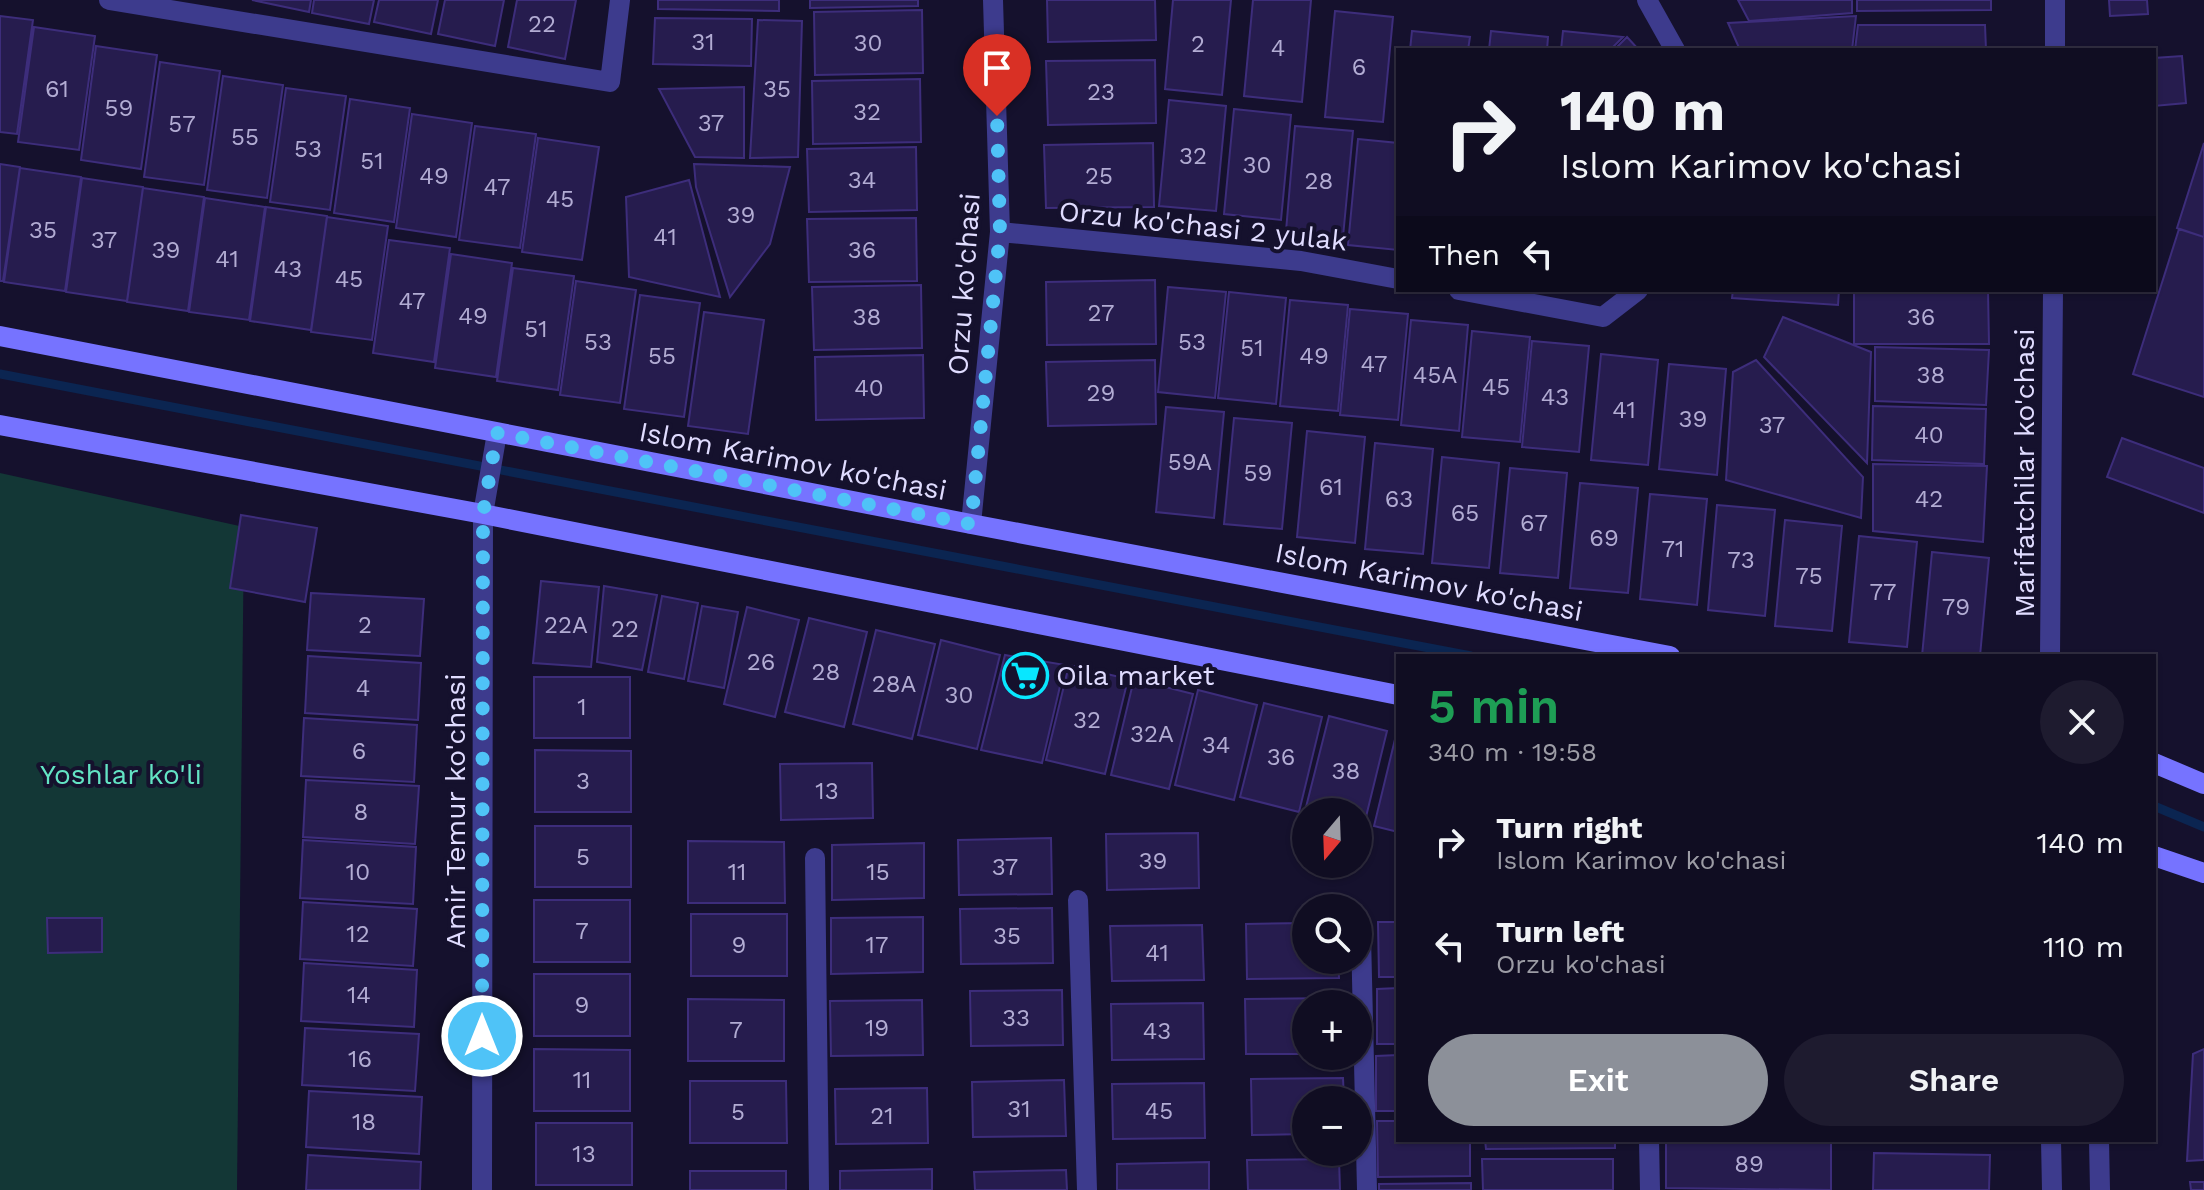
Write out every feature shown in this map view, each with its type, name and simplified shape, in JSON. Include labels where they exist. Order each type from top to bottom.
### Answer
[{"type":"main road","name":"Islom Karimov ko'chasi","points":[[0,336],[1659,654]]},
{"type":"main road","points":[[0,425],[483,514],[1396,695]]},
{"type":"main road","points":[[2156,764],[2204,784]]},
{"type":"main road","points":[[2156,857],[2204,873]]},
{"type":"street","points":[[109,0],[610,82],[620,0]]},
{"type":"street","name":"Orzu ko'chasi","points":[[971,524],[1000,232],[993,0]]},
{"type":"street","points":[[1647,0],[1674,48]]},
{"type":"street","points":[[2055,0],[2055,48]]},
{"type":"street","name":"Orzu ko'chasi 2 yulak","points":[[1000,232],[1301,261],[1396,279]]},
{"type":"street","points":[[1470,292],[1603,317],[1635,292]]},
{"type":"street","name":"Marifatchilar ko'chasi","points":[[2050,654],[2053,292]]},
{"type":"street","name":"Amir Temur ko'chasi","points":[[482,1190],[483,514],[497,433]]},
{"type":"street","points":[[815,858],[819,1190]]},
{"type":"street","points":[[1078,900],[1087,1190]]},
{"type":"street","points":[[1362,974],[1367,1190]]},
{"type":"street","points":[[1649,1142],[1650,1190]]},
{"type":"street","points":[[2051,1142],[2052,1190]]},
{"type":"street","points":[[2099,1142],[2100,1190]]},
{"type":"green space","name":"Yoshlar ko'li","points":[[0,473],[244,527],[237,1190],[0,1190]]},
{"type":"building","points":[[252,0],[311,0],[309,12]]},
{"type":"building","points":[[314,0],[374,0],[369,24],[312,13]]},
{"type":"building","points":[[379,0],[438,0],[431,34],[374,22]]},
{"type":"building","points":[[445,0],[504,0],[495,46],[438,34]]},
{"type":"building","points":[[517,0],[576,0],[565,59],[508,47]]},
{"type":"building","points":[[658,0],[779,0],[779,11],[658,9]]},
{"type":"building","points":[[810,0],[918,0],[918,6],[810,8]]},
{"type":"building","points":[[1047,0],[1155,0],[1156,40],[1048,42]]},
{"type":"building","points":[[1173,0],[1231,0],[1222,95],[1165,89]]},
{"type":"building","points":[[1253,0],[1311,0],[1302,102],[1244,96]]},
{"type":"building","points":[[1738,0],[1852,0],[1852,13],[1749,21]]},
{"type":"building","points":[[1857,0],[1991,0],[1991,10],[1857,11]]},
{"type":"building","points":[[2109,0],[2147,0],[2148,14],[2110,16]]},
{"type":"building","points":[[922,10],[923,73],[815,75],[814,12]]},
{"type":"building","points":[[1335,11],[1393,17],[1383,122],[1325,117]]},
{"type":"building","points":[[0,16],[33,20],[17,134],[0,132]]},
{"type":"building","points":[[1856,16],[1852,48],[1739,48],[1728,23]]},
{"type":"building","points":[[655,18],[752,19],[751,66],[653,64]]},
{"type":"building","points":[[758,20],[802,21],[798,157],[750,158]]},
{"type":"building","points":[[1858,25],[1985,25],[1986,48],[1855,48]]},
{"type":"building","points":[[34,27],[95,36],[79,150],[18,142]]},
{"type":"building","points":[[1412,31],[1470,37],[1468,48],[1410,48]]},
{"type":"building","points":[[1491,31],[1548,37],[1547,48],[1489,48]]},
{"type":"building","points":[[1563,31],[1623,37],[1612,48],[1561,48]]},
{"type":"building","points":[[1627,37],[1637,48],[1616,48]]},
{"type":"building","points":[[96,46],[157,55],[141,169],[81,160]]},
{"type":"building","points":[[2182,56],[2186,103],[2156,106],[2156,58]]},
{"type":"building","points":[[1155,60],[1156,123],[1048,125],[1046,61]]},
{"type":"building","points":[[160,62],[220,71],[204,185],[144,177]]},
{"type":"building","points":[[223,76],[283,85],[267,198],[207,190]]},
{"type":"building","points":[[920,79],[921,142],[813,144],[812,81]]},
{"type":"building","points":[[744,87],[744,158],[695,157],[659,89]]},
{"type":"building","points":[[286,88],[346,96],[330,210],[270,202]]},
{"type":"building","points":[[350,99],[410,108],[394,222],[334,213]]},
{"type":"building","points":[[1169,100],[1226,106],[1216,211],[1159,206]]},
{"type":"building","points":[[1234,109],[1291,115],[1281,220],[1224,214]]},
{"type":"building","points":[[412,114],[472,123],[456,237],[396,228]]},
{"type":"building","points":[[475,126],[536,134],[520,248],[459,240]]},
{"type":"building","points":[[1295,126],[1353,131],[1343,237],[1286,231]]},
{"type":"building","points":[[538,138],[599,147],[582,260],[522,252]]},
{"type":"building","points":[[1358,139],[1396,143],[1396,250],[1348,245]]},
{"type":"building","points":[[1153,143],[1154,207],[1046,208],[1044,145]]},
{"type":"building","points":[[2204,143],[2204,237],[2177,228]]},
{"type":"building","points":[[916,147],[917,210],[809,212],[807,149]]},
{"type":"building","points":[[0,164],[20,167],[3,281],[0,281]]},
{"type":"building","points":[[694,164],[790,167],[770,244],[730,297],[696,187]]},
{"type":"building","points":[[20,168],[81,177],[65,291],[4,282]]},
{"type":"building","points":[[82,178],[143,187],[127,301],[66,292]]},
{"type":"building","points":[[689,180],[720,297],[629,277],[626,197]]},
{"type":"building","points":[[143,188],[204,197],[188,311],[127,302]]},
{"type":"building","points":[[205,198],[265,207],[249,320],[189,312]]},
{"type":"building","points":[[266,207],[327,216],[311,330],[250,321]]},
{"type":"building","points":[[327,217],[388,226],[372,340],[311,332]]},
{"type":"building","points":[[916,218],[917,281],[809,282],[807,219]]},
{"type":"building","points":[[2179,229],[2204,237],[2204,397],[2133,374]]},
{"type":"building","points":[[389,240],[450,248],[434,362],[373,353]]},
{"type":"building","points":[[451,254],[512,263],[496,377],[435,368]]},
{"type":"building","points":[[513,268],[574,276],[558,390],[497,381]]},
{"type":"building","points":[[1155,280],[1156,344],[1047,345],[1046,282]]},
{"type":"building","points":[[576,281],[636,290],[620,403],[560,395]]},
{"type":"building","points":[[921,285],[922,348],[814,350],[812,287]]},
{"type":"building","points":[[1168,287],[1226,292],[1215,398],[1158,392]]},
{"type":"building","points":[[1229,292],[1286,298],[1276,404],[1218,398]]},
{"type":"building","points":[[1733,292],[1839,292],[1838,305],[1732,298]]},
{"type":"building","points":[[1854,292],[1988,292],[1989,344],[1854,344]]},
{"type":"building","points":[[640,295],[700,303],[684,417],[624,409]]},
{"type":"building","points":[[1290,300],[1348,305],[1338,411],[1280,406]]},
{"type":"building","points":[[1350,309],[1408,314],[1398,420],[1340,415]]},
{"type":"building","points":[[704,312],[764,320],[748,434],[688,426]]},
{"type":"building","points":[[1783,317],[1871,352],[1867,463],[1764,357]]},
{"type":"building","points":[[1411,320],[1468,325],[1459,431],[1401,425]]},
{"type":"building","points":[[1472,331],[1530,337],[1520,442],[1462,437]]},
{"type":"building","points":[[1532,341],[1589,346],[1579,452],[1522,447]]},
{"type":"building","points":[[1875,347],[1989,350],[1986,405],[1875,401]]},
{"type":"building","points":[[1601,354],[1658,360],[1648,465],[1591,460]]},
{"type":"building","points":[[923,355],[924,418],[816,420],[815,357]]},
{"type":"building","points":[[1155,360],[1156,424],[1048,426],[1046,362]]},
{"type":"building","points":[[1756,360],[1863,477],[1861,518],[1726,480],[1733,372]]},
{"type":"building","points":[[1669,364],[1726,369],[1717,475],[1659,469]]},
{"type":"building","points":[[1873,406],[1986,409],[1984,464],[1872,460]]},
{"type":"building","points":[[1166,407],[1224,412],[1214,518],[1156,512]]},
{"type":"building","points":[[1234,418],[1292,423],[1282,529],[1224,524]]},
{"type":"building","points":[[1307,431],[1365,437],[1355,543],[1297,537]]},
{"type":"building","points":[[2122,438],[2204,468],[2204,513],[2107,477]]},
{"type":"building","points":[[1375,443],[1433,449],[1423,554],[1365,549]]},
{"type":"building","points":[[1442,457],[1499,463],[1489,568],[1432,563]]},
{"type":"building","points":[[1873,464],[1987,466],[1983,542],[1873,531]]},
{"type":"building","points":[[1510,468],[1567,473],[1558,578],[1500,573]]},
{"type":"building","points":[[1580,483],[1638,488],[1628,593],[1570,588]]},
{"type":"building","points":[[1650,494],[1707,499],[1697,605],[1640,599]]},
{"type":"building","points":[[1717,505],[1775,510],[1765,616],[1708,610]]},
{"type":"building","points":[[241,515],[317,528],[305,602],[230,588]]},
{"type":"building","points":[[1785,520],[1842,526],[1832,631],[1775,626]]},
{"type":"building","points":[[1859,536],[1917,542],[1907,647],[1849,642]]},
{"type":"building","points":[[1932,552],[1989,558],[1980,654],[1922,654]]},
{"type":"building","points":[[541,581],[599,587],[591,667],[533,663]]},
{"type":"building","points":[[604,586],[657,595],[642,670],[597,662]]},
{"type":"building","points":[[311,593],[424,599],[420,656],[307,650]]},
{"type":"building","points":[[662,596],[698,603],[684,679],[648,672]]},
{"type":"building","points":[[702,606],[738,612],[724,688],[688,681]]},
{"type":"building","points":[[747,607],[799,620],[775,717],[724,704]]},
{"type":"building","points":[[809,618],[867,632],[844,727],[785,712]]},
{"type":"building","points":[[876,630],[935,644],[912,739],[853,724]]},
{"type":"building","points":[[941,640],[1000,655],[977,749],[918,735]]},
{"type":"building","points":[[1005,655],[1065,665],[1042,763],[981,750]]},
{"type":"building","points":[[308,656],[421,663],[418,720],[305,713]]},
{"type":"building","points":[[1069,665],[1128,679],[1105,774],[1046,760]]},
{"type":"building","points":[[534,677],[630,677],[630,738],[534,738]]},
{"type":"building","points":[[1134,679],[1193,694],[1169,789],[1111,775]]},
{"type":"building","points":[[1198,690],[1257,705],[1234,800],[1175,785]]},
{"type":"building","points":[[1264,703],[1322,717],[1302,798],[1292,798],[1292,810],[1240,797]]},
{"type":"building","points":[[1329,716],[1387,731],[1371,798],[1308,798]]},
{"type":"building","points":[[304,718],[417,725],[414,782],[301,776]]},
{"type":"building","points":[[1396,735],[1396,832],[1374,826]]},
{"type":"building","points":[[535,750],[631,751],[631,812],[535,812]]},
{"type":"building","points":[[872,763],[873,818],[781,820],[780,764]]},
{"type":"building","points":[[306,780],[419,786],[415,844],[303,837]]},
{"type":"building","points":[[535,826],[631,826],[631,887],[535,887]]},
{"type":"building","points":[[1198,833],[1199,888],[1107,890],[1106,834]]},
{"type":"building","points":[[1051,838],[1052,894],[959,895],[958,840]]},
{"type":"building","points":[[303,840],[416,847],[413,904],[300,898]]},
{"type":"building","points":[[688,841],[784,842],[785,903],[688,903]]},
{"type":"building","points":[[924,843],[924,898],[832,900],[832,845]]},
{"type":"building","points":[[534,900],[630,900],[630,962],[534,962]]},
{"type":"building","points":[[303,902],[417,909],[413,966],[300,959]]},
{"type":"building","points":[[1052,908],[1053,963],[961,964],[960,909]]},
{"type":"building","points":[[691,914],[787,914],[787,976],[691,976]]},
{"type":"building","points":[[923,917],[923,972],[831,974],[831,918]]},
{"type":"building","points":[[47,918],[102,918],[102,952],[48,953]]},
{"type":"building","points":[[1378,922],[1396,922],[1396,977],[1379,977]]},
{"type":"building","points":[[1292,923],[1292,974],[1339,974],[1339,978],[1247,979],[1246,924]]},
{"type":"building","points":[[1202,925],[1204,980],[1112,981],[1110,926]]},
{"type":"building","points":[[304,963],[417,970],[414,1027],[301,1021]]},
{"type":"building","points":[[534,974],[630,974],[630,1036],[534,1036]]},
{"type":"building","points":[[1396,988],[1396,1044],[1377,1044],[1377,989]]},
{"type":"building","points":[[1062,990],[1063,1045],[971,1046],[970,991]]},
{"type":"building","points":[[1292,998],[1292,1054],[1246,1054],[1245,999]]},
{"type":"building","points":[[688,999],[784,1000],[784,1061],[688,1061]]},
{"type":"building","points":[[922,1000],[923,1055],[831,1056],[830,1001]]},
{"type":"building","points":[[1203,1003],[1204,1059],[1112,1060],[1111,1004]]},
{"type":"building","points":[[305,1028],[419,1034],[415,1091],[302,1085]]},
{"type":"building","points":[[534,1049],[630,1050],[630,1111],[534,1111]]},
{"type":"building","points":[[2204,1049],[2204,1160],[2187,1161],[2193,1054]]},
{"type":"building","points":[[1396,1055],[1396,1111],[1376,1111],[1376,1056]]},
{"type":"building","points":[[1343,1078],[1343,1086],[1292,1086],[1292,1134],[1252,1135],[1251,1079]]},
{"type":"building","points":[[1064,1080],[1066,1136],[973,1137],[972,1082]]},
{"type":"building","points":[[690,1081],[786,1081],[787,1143],[690,1143]]},
{"type":"building","points":[[1204,1083],[1205,1138],[1113,1139],[1112,1084]]},
{"type":"building","points":[[927,1088],[928,1143],[836,1144],[835,1089]]},
{"type":"building","points":[[309,1091],[422,1097],[419,1154],[306,1147]]},
{"type":"building","points":[[1377,1121],[1396,1121],[1396,1142],[1470,1142],[1470,1176],[1378,1177]]},
{"type":"building","points":[[536,1123],[632,1123],[632,1185],[536,1185]]},
{"type":"building","points":[[1485,1142],[1615,1142],[1615,1148],[1486,1149]]},
{"type":"building","points":[[1666,1142],[1831,1142],[1831,1190],[1666,1188]]},
{"type":"building","points":[[1874,1153],[1990,1155],[1989,1190],[1873,1190]]},
{"type":"building","points":[[308,1155],[421,1162],[420,1190],[306,1190]]},
{"type":"building","points":[[1482,1159],[1613,1159],[1613,1190],[1483,1190]]},
{"type":"building","points":[[1247,1160],[1292,1160],[1292,1166],[1339,1166],[1340,1190],[1248,1190]]},
{"type":"building","points":[[1209,1162],[1209,1190],[1117,1190],[1117,1164]]},
{"type":"building","points":[[932,1169],[932,1190],[840,1190],[840,1171]]},
{"type":"building","points":[[1066,1170],[1067,1190],[975,1190],[974,1172]]},
{"type":"building","points":[[690,1171],[786,1171],[786,1190],[690,1190]]},
{"type":"building","points":[[2190,1182],[2204,1182],[2204,1190],[2191,1190]]},
{"type":"building","points":[[1471,1183],[1471,1190],[1379,1190],[1379,1184]]},
{"type":"waterway","points":[[0,374],[1461,654]]},
{"type":"waterway","points":[[2156,807],[2204,827]]},
{"type":"place","name":"Oila market","points":[[1025,675]]},
{"type":"route","points":[[482,1036],[483,514],[497,433],[971,524],[1000,232],[997,116]]}]
